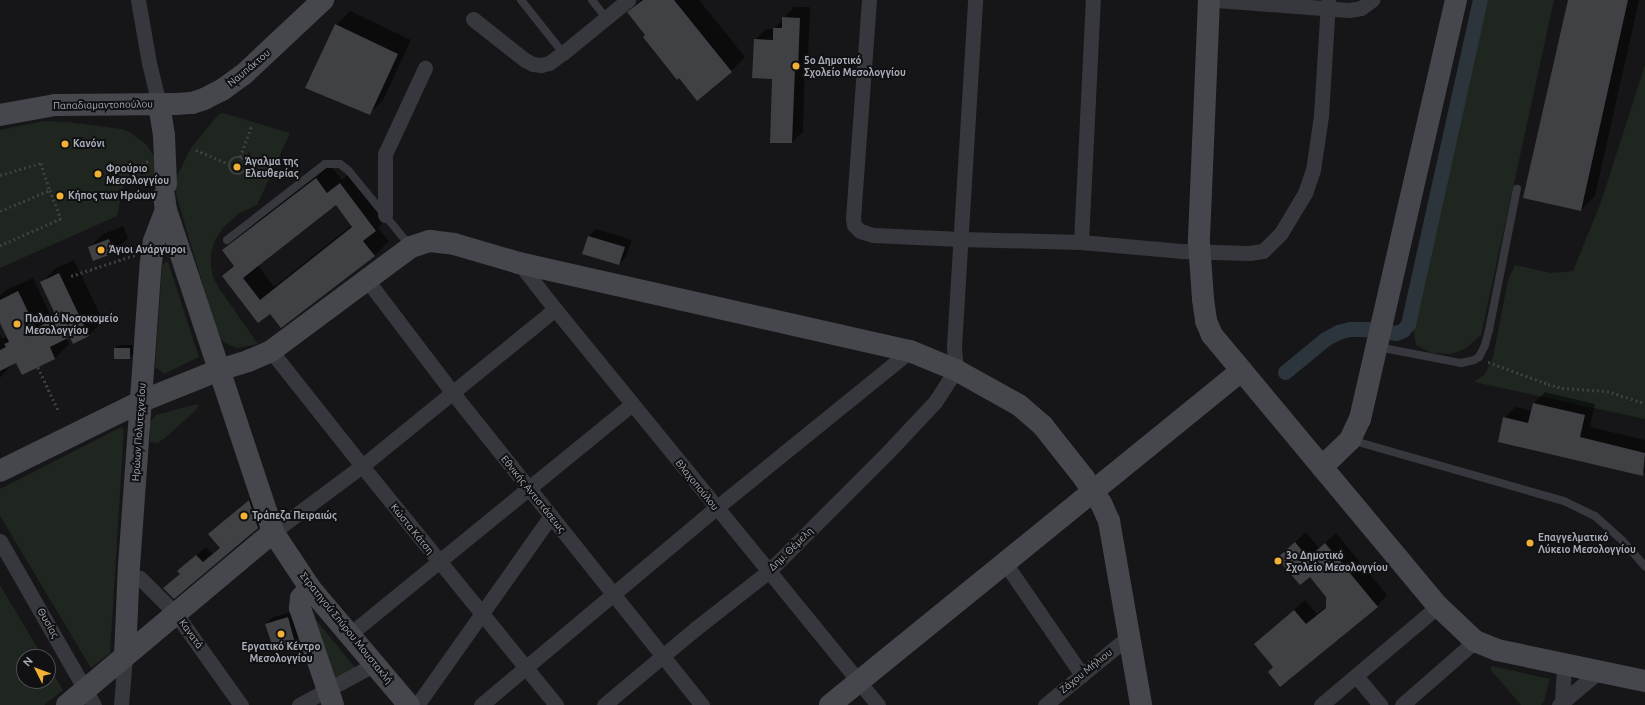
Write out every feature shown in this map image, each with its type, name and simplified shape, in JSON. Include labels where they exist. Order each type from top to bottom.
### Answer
[{"type":"street","points":[[138,0],[164,135],[165,196]]},
{"type":"street","name":"Ναυπάκτου","points":[[159,104],[192,103],[209,97],[222,90],[252,67],[323,0]]},
{"type":"street","points":[[473,19],[533,64],[541,65],[549,63],[563,53],[628,0]]},
{"type":"street","points":[[869,0],[853,212],[854,225],[860,231],[869,234],[961,239],[1081,242],[1199,252],[1249,253],[1263,251],[1281,233],[1299,206],[1313,170],[1321,116],[1328,4]]},
{"type":"street","points":[[956,370],[954,346],[975,0]]},
{"type":"street","points":[[1081,242],[1093,0]]},
{"type":"street","points":[[1209,0],[1199,252],[1203,299],[1208,326],[1215,339],[1438,606],[1475,641],[1497,650],[1645,681]]},
{"type":"street","points":[[1216,0],[1328,4],[1355,10],[1367,6],[1372,0]]},
{"type":"street","points":[[1322,467],[1350,440],[1360,419],[1456,0]]},
{"type":"street","points":[[385,215],[385,154],[425,68]]},
{"type":"street","name":"Παπαδιαμαντοπούλου","points":[[0,115],[55,105],[159,104]]},
{"type":"street","name":"Στρατηγού Σπύρου Μουστακλή","points":[[165,196],[219,370],[273,532],[310,588],[409,705]]},
{"type":"street","name":"Ηρώων Πολυτεχνείου","points":[[125,656],[128,575],[142,401],[151,254],[165,196]]},
{"type":"street","points":[[0,471],[142,401],[271,351],[411,247],[430,241],[454,244],[519,263],[910,351],[956,370],[1009,399],[1035,417],[1093,491],[1111,525],[1128,637],[1141,705]]},
{"type":"street","name":"Βλαχοπούλου","points":[[519,263],[555,310],[878,705]]},
{"type":"street","name":"Εθνικής Αντιστάσεως","points":[[367,280],[452,392],[702,705]]},
{"type":"street","points":[[67,705],[90,697],[125,656],[273,532],[362,466],[555,310]]},
{"type":"street","name":"Κώστα Κάτση","points":[[271,351],[438,561],[556,705]]},
{"type":"street","points":[[481,705],[716,508],[910,351]]},
{"type":"street","name":"Δημ. Θέμελη","points":[[604,705],[769,571],[888,452],[935,402],[956,370]]},
{"type":"street","points":[[830,705],[1241,371]]},
{"type":"street","points":[[350,634],[632,404]]},
{"type":"street","points":[[417,705],[551,516]]},
{"type":"street","name":"Θυσίας","points":[[0,541],[90,697]]},
{"type":"street","points":[[1005,563],[1082,675]]},
{"type":"street","name":"Κανατά","points":[[128,575],[140,578],[176,614],[242,705]]},
{"type":"street","points":[[310,588],[301,598],[300,608],[330,697]]},
{"type":"street","points":[[1321,705],[1438,606]]},
{"type":"street","name":"Ζάχου Μήλιου","points":[[1045,705],[1128,637]]},
{"type":"street","points":[[1402,705],[1475,641]]},
{"type":"street","points":[[121,705],[125,656]]},
{"type":"street","points":[[299,705],[330,697],[375,664]]},
{"type":"street","points":[[1560,704],[1564,665]]},
{"type":"street","points":[[1560,704],[1598,672]]},
{"type":"street","points":[[1356,676],[1380,705]]},
{"type":"lane","points":[[521,0],[563,53]]},
{"type":"lane","points":[[592,0],[606,18]]},
{"type":"lane","points":[[227,240],[325,164],[340,164],[349,171],[411,247]]},
{"type":"lane","points":[[1379,337],[1461,363],[1479,357],[1490,330],[1517,189]]},
{"type":"lane","points":[[1350,440],[1564,501],[1595,516],[1622,540],[1645,566]]},
{"type":"path","points":[[240,157],[251,127]]},
{"type":"path","points":[[196,150],[229,164]]},
{"type":"path","points":[[240,157],[245,160],[247,165],[244,173],[238,176],[232,174],[229,169],[229,164],[233,158],[240,157]]},
{"type":"path","points":[[0,175],[41,163],[61,219],[0,246]]},
{"type":"path","points":[[0,211],[50,190]]},
{"type":"path","points":[[71,276],[140,253]]},
{"type":"path","points":[[1479,357],[1491,364],[1562,388],[1607,391],[1645,403]]},
{"type":"path","points":[[38,368],[59,412]]},
{"type":"shaded area","points":[[1487,0],[1554,0],[1481,335],[1465,349],[1451,354],[1431,353],[1416,345],[1413,329]]},
{"type":"shaded area","points":[[1645,65],[1645,419],[1474,382],[1485,374],[1493,357],[1508,280],[1515,265],[1551,273],[1573,271],[1601,202]]},
{"type":"shaded area","points":[[223,113],[290,133],[257,205],[238,214],[224,227],[215,240],[211,253],[213,277],[258,344],[237,348],[225,343],[218,336],[173,184],[191,148],[219,114]]},
{"type":"shaded area","name":"Κήπος των Ηρώων","points":[[43,121],[67,122],[122,129],[131,133],[146,144],[156,159],[157,183],[125,177],[117,216],[0,268],[0,130]]},
{"type":"shaded area","points":[[168,262],[199,357],[164,374],[155,367],[162,265]]},
{"type":"shaded area","points":[[197,404],[199,406],[195,411],[165,438],[157,443],[150,442],[150,422],[156,415]]},
{"type":"shaded area","points":[[121,427],[124,430],[110,653],[91,668],[0,516],[0,489]]},
{"type":"shaded area","points":[[0,585],[38,649],[16,649],[16,689],[56,689],[56,678],[63,690],[44,705],[0,705]]},
{"type":"shaded area","points":[[312,615],[357,670],[332,682]]},
{"type":"shaded area","points":[[1492,666],[1550,679],[1544,701],[1541,705],[1521,705],[1490,669]]},
{"type":"building","points":[[643,0],[674,0],[732,72],[697,101],[679,78],[677,80],[643,37],[645,35],[627,12]]},
{"type":"building","points":[[1568,0],[1628,0],[1581,211],[1523,198]]},
{"type":"building","points":[[782,17],[800,18],[798,69],[795,69],[792,143],[770,143],[772,79],[752,78],[754,39],[773,40],[773,28],[782,28]]},
{"type":"building","points":[[335,24],[398,54],[370,115],[305,88]]},
{"type":"building","points":[[316,178],[327,193],[340,183],[376,231],[363,241],[375,256],[281,328],[270,314],[258,323],[222,276],[234,266],[222,250]],"holes":[[[336,205],[352,227],[260,300],[243,278]]]},
{"type":"building","points":[[588,236],[625,247],[619,265],[582,254]]},
{"type":"building","name":"Άγιοι Ανάργυροι","points":[[109,239],[114,253],[93,261],[88,247]]},
{"type":"building","name":"Παλαιό Νοσοκομείο Μεσολογγίου","points":[[59,273],[89,336],[73,344],[70,337],[50,347],[55,359],[22,375],[16,363],[0,371],[0,350],[6,347],[4,344],[9,342],[0,323],[0,300],[18,291],[36,328],[57,318],[40,282]]},
{"type":"building","points":[[114,348],[130,348],[130,359],[114,359]]},
{"type":"building","points":[[1533,403],[1585,415],[1580,437],[1645,453],[1643,476],[1498,442],[1503,417],[1528,423]]},
{"type":"building","points":[[249,500],[258,528],[174,599],[163,588],[180,574],[177,571],[196,555],[203,562],[220,548],[208,534]]},
{"type":"building","name":"3ο Δημοτικό Σχολείο Μεσολογγίου","points":[[1295,542],[1308,558],[1325,543],[1378,607],[1280,687],[1268,672],[1273,667],[1254,644],[1294,610],[1306,624],[1326,608],[1326,597],[1310,577],[1300,585],[1277,558]]},
{"type":"building","name":"Eργατικό Κέντρο Μεσολογγίου","points":[[288,617],[295,643],[274,650],[265,624]]},
{"type":"waterway","points":[[1285,372],[1325,339],[1338,332],[1350,329],[1368,329],[1396,333],[1403,330],[1408,324],[1480,0]]},
{"type":"place","name":"5ο Δημοτικό Σχολείο Μεσολογγίου","points":[[796,66]]},
{"type":"place","name":"Κανόνι","points":[[65,144]]},
{"type":"place","name":"Άγαλμα της Ελευθερίας","points":[[237,167]]},
{"type":"place","name":"Φρούριο Μεσολογγίου","points":[[98,174]]},
{"type":"place","name":"Κήπος των Ηρώων","points":[[60,196]]},
{"type":"place","name":"Άγιοι Ανάργυροι","points":[[101,250]]},
{"type":"place","name":"Παλαιό Νοσοκομείο Μεσολογγίου","points":[[17,324]]},
{"type":"place","name":"Τράπεζα Πειραιώς","points":[[244,516]]},
{"type":"place","name":"Επαγγελματικό Λύκειο Μεσολογγίου","points":[[1530,543]]},
{"type":"place","name":"3ο Δημοτικό Σχολείο Μεσολογγίου","points":[[1278,561]]},
{"type":"place","name":"Eργατικό Κέντρο Μεσολογγίου","points":[[281,634]]}]
